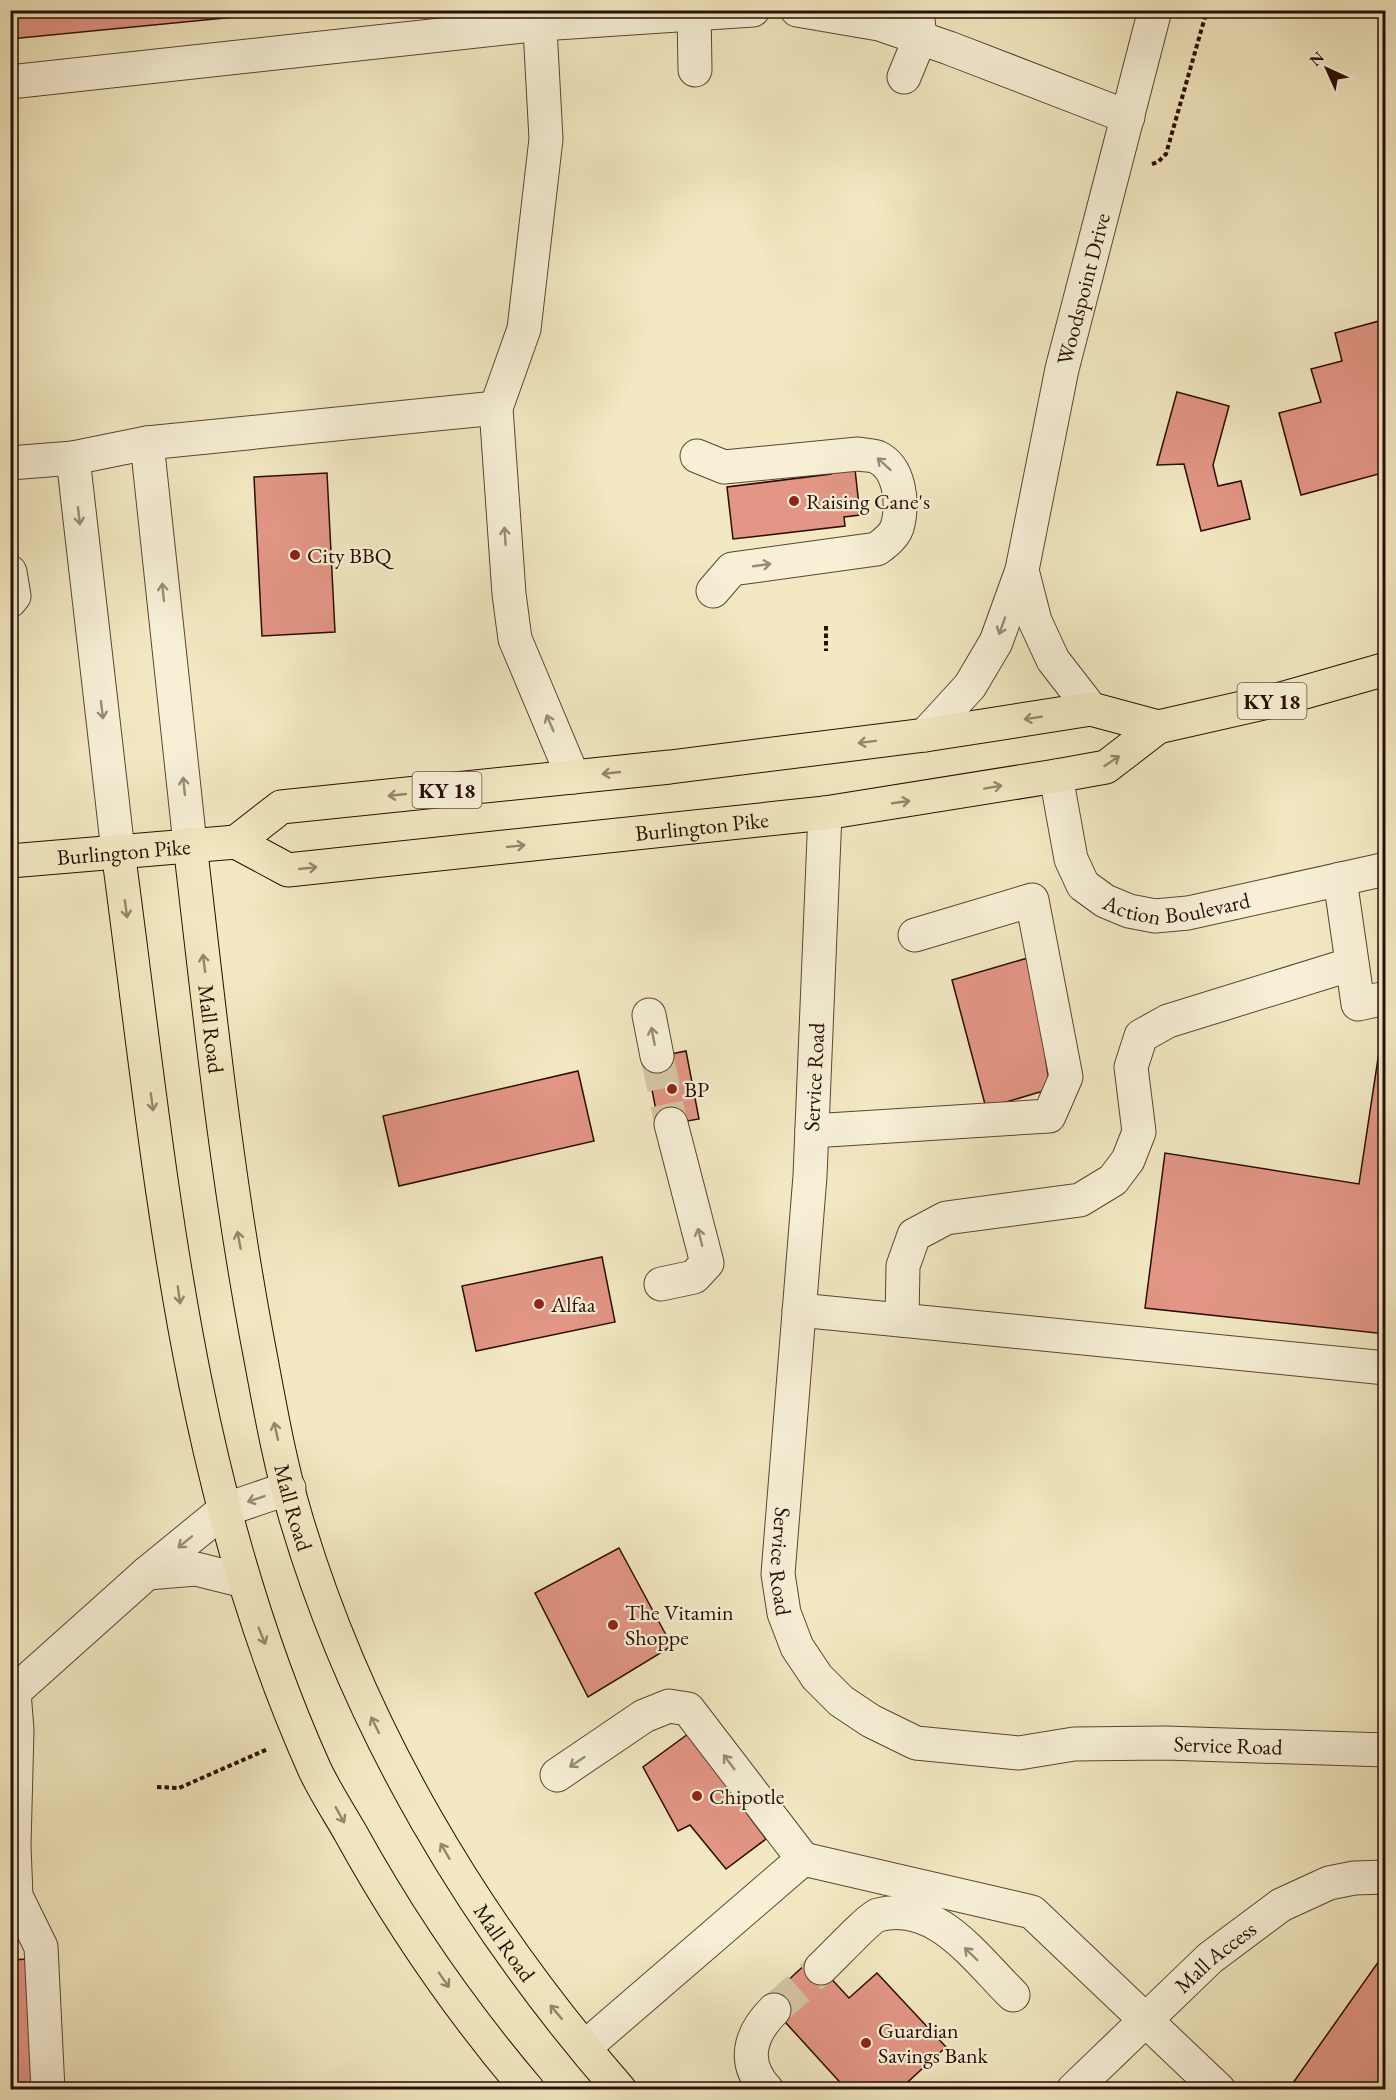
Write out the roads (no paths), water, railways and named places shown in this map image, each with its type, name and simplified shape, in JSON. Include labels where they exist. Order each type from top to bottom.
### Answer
[{"type":"main road","name":"Burlington Pike","points":[[10,861],[190,844],[236,842],[288,870],[825,813],[1106,767],[1158,727],[1277,700],[1386,669]]},
{"type":"main road","name":"Burlington Pike","points":[[236,842],[281,807],[573,777],[925,735],[1091,710],[1158,727]]},
{"type":"main road","name":"Mall Road","points":[[190,844],[236,1226],[269,1404],[296,1518],[346,1660],[402,1777],[458,1873],[524,1972],[620,2090]]},
{"type":"main road","points":[[118,851],[181,1315],[210,1461],[253,1612],[315,1770],[382,1892],[492,2048],[528,2090]]},
{"type":"street","points":[[10,82],[540,17],[753,10]]},
{"type":"street","points":[[797,10],[879,24],[918,24],[1128,117]]},
{"type":"street","name":"Woodspoint Drive","points":[[925,735],[970,686],[996,642],[1022,570],[1049,422],[1083,280],[1155,10]]},
{"type":"street","points":[[694,12],[695,70]]},
{"type":"street","points":[[540,17],[545,151],[524,329],[496,408],[509,594],[515,639],[573,777]]},
{"type":"street","points":[[904,77],[918,24]]},
{"type":"street","points":[[10,463],[72,458],[147,443],[496,408]]},
{"type":"street","points":[[147,443],[190,844]]},
{"type":"street","points":[[697,456],[724,467],[858,454],[876,456],[890,466],[899,486],[898,526],[888,541],[877,549],[732,569],[713,591]]},
{"type":"street","points":[[72,458],[118,851]]},
{"type":"street","name":"Woodspoint Drive","points":[[1022,570],[1035,621],[1053,660],[1091,710]]},
{"type":"street","points":[[10,572],[14,596],[10,601]]},
{"type":"street","name":"Action Boulevard","points":[[1056,776],[1071,859],[1083,885],[1105,901],[1129,911],[1155,916],[1188,913],[1386,869]]},
{"type":"street","name":"Service Road","points":[[825,813],[812,1131],[778,1574],[784,1613],[797,1647],[817,1677],[841,1701],[871,1721],[916,1743],[1019,1753],[1085,1744],[1165,1743],[1386,1750]]},
{"type":"street","points":[[1340,879],[1358,1004],[1386,998]]},
{"type":"street","points":[[812,1131],[1049,1116],[1066,1077],[1032,900],[915,935]]},
{"type":"street","points":[[902,1320],[903,1266],[914,1235],[946,1218],[1080,1200],[1113,1180],[1128,1160],[1140,1132],[1131,1067],[1141,1036],[1168,1021],[1352,964]]},
{"type":"street","points":[[649,1015],[657,1056]]},
{"type":"street","points":[[661,1284],[694,1277],[706,1263],[671,1124]]},
{"type":"street","points":[[799,1310],[1386,1368]]},
{"type":"street","points":[[48,2090],[41,1947],[16,1896],[14,1846],[17,1740],[14,1692],[147,1573],[224,1510],[288,1488]]},
{"type":"street","points":[[147,1573],[196,1569],[244,1581]]},
{"type":"street","points":[[557,1776],[644,1716],[669,1706],[688,1709],[803,1858],[1032,1912],[1219,2090]]},
{"type":"street","points":[[585,2047],[803,1858]]},
{"type":"street","name":"Mall Access","points":[[1072,2090],[1210,1958],[1281,1905],[1329,1883],[1354,1878],[1386,1877]]},
{"type":"street","points":[[821,1968],[877,1915],[912,1913],[939,1922],[1013,1995]]},
{"type":"street","points":[[767,2090],[758,2080],[750,2049],[759,2025],[774,2010]]},
{"type":"tunnel","points":[[657,1056],[671,1124]]},
{"type":"tunnel","points":[[774,2010],[821,1968]]},
{"type":"place","name":"Raising Cane's","points":[[794,501]]},
{"type":"place","name":"City BBQ","points":[[295,555]]},
{"type":"place","name":"BP","points":[[672,1089]]},
{"type":"place","name":"Alfaa","points":[[539,1304]]},
{"type":"place","name":"The Vitamin Shoppe","points":[[613,1625]]},
{"type":"place","name":"Chipotle","points":[[697,1796]]},
{"type":"place","name":"Guardian Savings Bank","points":[[866,2043]]}]
